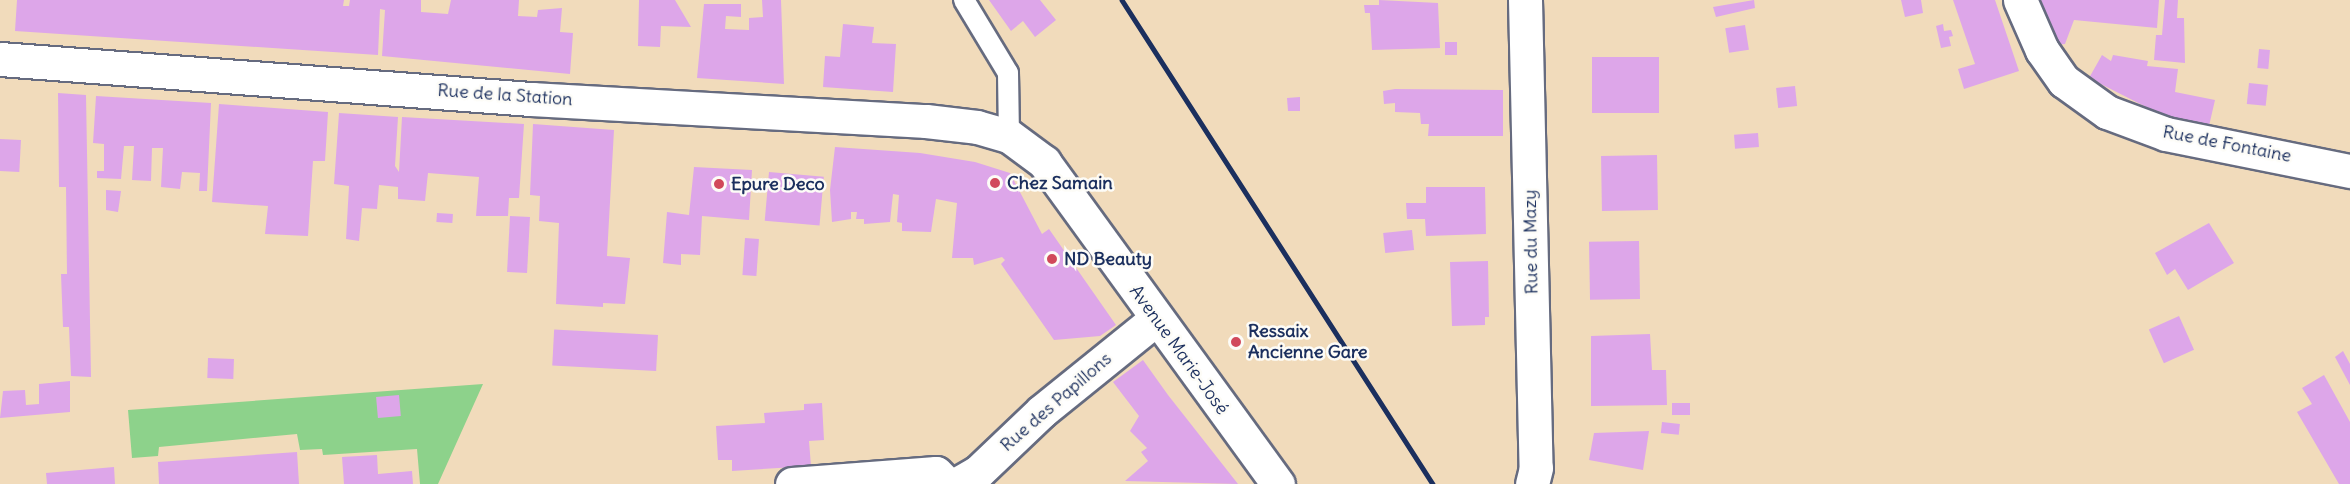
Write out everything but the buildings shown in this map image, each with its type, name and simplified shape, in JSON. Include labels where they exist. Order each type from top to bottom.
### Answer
[{"type":"street","name":"Rue du Mazy","points":[[1525,0],[1536,468],[1532,484]]},
{"type":"street","name":"Rue de Fontaine","points":[[2020,0],[2042,50],[2064,81],[2107,112],[2166,134],[2350,171]]},
{"type":"street","name":"Rue de la Station","points":[[0,59],[531,99],[926,121],[977,127],[1009,136]]},
{"type":"street","name":"Avenue Marie-José","points":[[1009,136],[1044,162],[1278,484]]},
{"type":"street","name":"Rue des Papillons","points":[[957,484],[978,472],[1042,411],[1156,319]]},
{"type":"street","points":[[792,484],[936,473],[947,484]]},
{"type":"lane","points":[[964,0],[1008,73],[1009,136]]},
{"type":"green space","points":[[483,384],[438,484],[420,484],[417,449],[323,455],[322,449],[300,450],[297,434],[159,447],[158,456],[132,458],[128,410]]},
{"type":"railway","points":[[1122,0],[1433,484]]},
{"type":"place","name":"Chez Samain","points":[[995,183]]},
{"type":"place","name":"Epure Deco","points":[[719,184]]},
{"type":"place","name":"ND Beauty","points":[[1052,259]]},
{"type":"place","name":"Ressaix Ancienne Gare","points":[[1236,342]]}]
